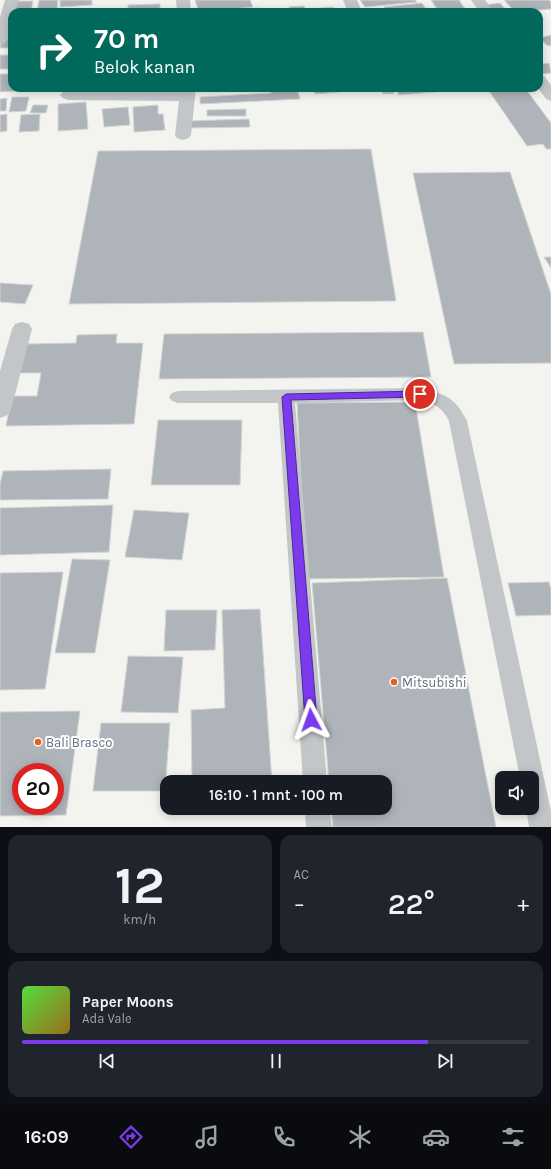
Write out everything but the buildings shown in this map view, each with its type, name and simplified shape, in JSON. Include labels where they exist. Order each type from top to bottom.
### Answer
[{"type":"street","points":[[0,40],[8,13]]},
{"type":"street","points":[[543,85],[551,96]]},
{"type":"street","points":[[68,95],[187,92],[183,135]]},
{"type":"street","points":[[0,410],[22,329]]},
{"type":"lane","points":[[178,397],[286,397],[420,394],[439,398],[452,407],[458,421],[531,771]]},
{"type":"lane","points":[[286,397],[314,775]]},
{"type":"lane","points":[[539,812],[542,827]]},
{"type":"lane","points":[[318,815],[319,827]]},
{"type":"place","name":"Mitsubishi","points":[[394,682]]},
{"type":"place","name":"Bali Brasco","points":[[38,742]]},
{"type":"route","points":[[311,720],[286,397],[420,394]]}]
